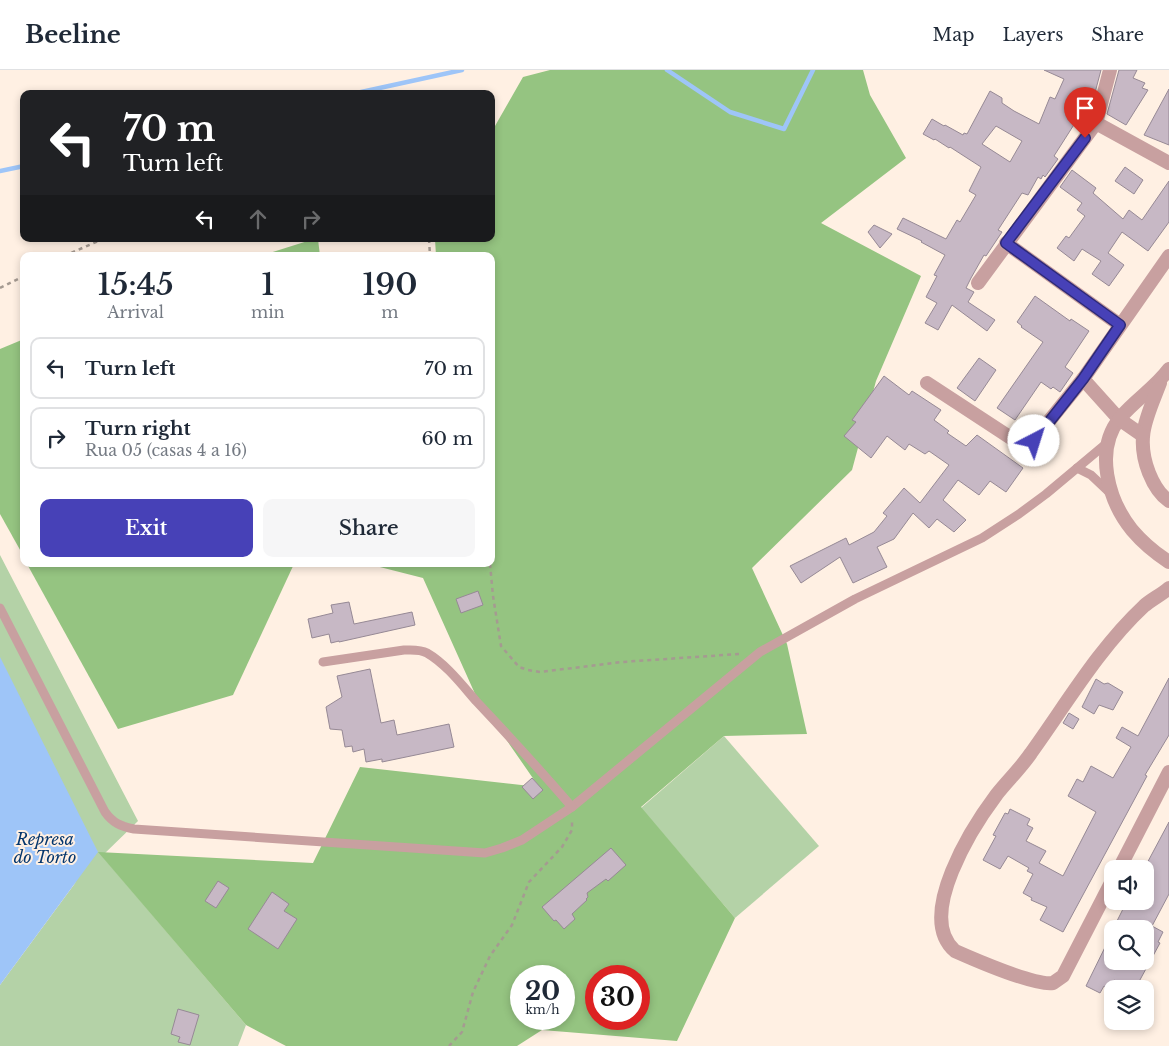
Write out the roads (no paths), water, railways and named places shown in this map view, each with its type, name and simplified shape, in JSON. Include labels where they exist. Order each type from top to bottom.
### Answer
[{"type":"street","points":[[978,283],[1096,123],[1110,70]]},
{"type":"street","points":[[1096,123],[1169,163]]},
{"type":"street","points":[[1006,243],[1120,325]]},
{"type":"street","points":[[927,383],[1017,442],[1028,444],[1038,438],[1083,379],[1169,256]]},
{"type":"street","points":[[1165,374],[1119,419],[1107,443],[1105,458],[1107,477],[1121,515],[1151,550],[1169,562]]},
{"type":"street","points":[[1165,374],[1147,416],[1142,435],[1142,450],[1152,482],[1169,501]]},
{"type":"street","points":[[1083,379],[1119,419],[1142,435]]},
{"type":"street","points":[[1104,897],[1063,976],[1052,983],[1043,983],[1021,976],[955,950],[949,945],[942,928],[941,906],[945,890],[966,843],[996,796],[1029,755],[1099,656],[1145,605],[1169,588]]},
{"type":"street","points":[[1124,860],[1169,772]]},
{"type":"lane","points":[[0,608],[105,812],[111,820],[120,826],[134,829],[484,853],[522,840],[572,807],[760,652],[855,599],[982,538],[1019,514],[1107,443]]},
{"type":"lane","points":[[1077,468],[1091,476],[1113,495]]},
{"type":"lane","points":[[323,662],[404,650],[424,652],[434,658],[458,681],[572,807]]},
{"type":"water","name":"Represa do Torto","points":[[0,657],[98,852],[0,985]]},
{"type":"waterway","points":[[370,90],[462,70]]},
{"type":"waterway","points":[[667,70],[730,112],[784,129],[813,70]]},
{"type":"waterway","points":[[0,171],[20,167]]}]
